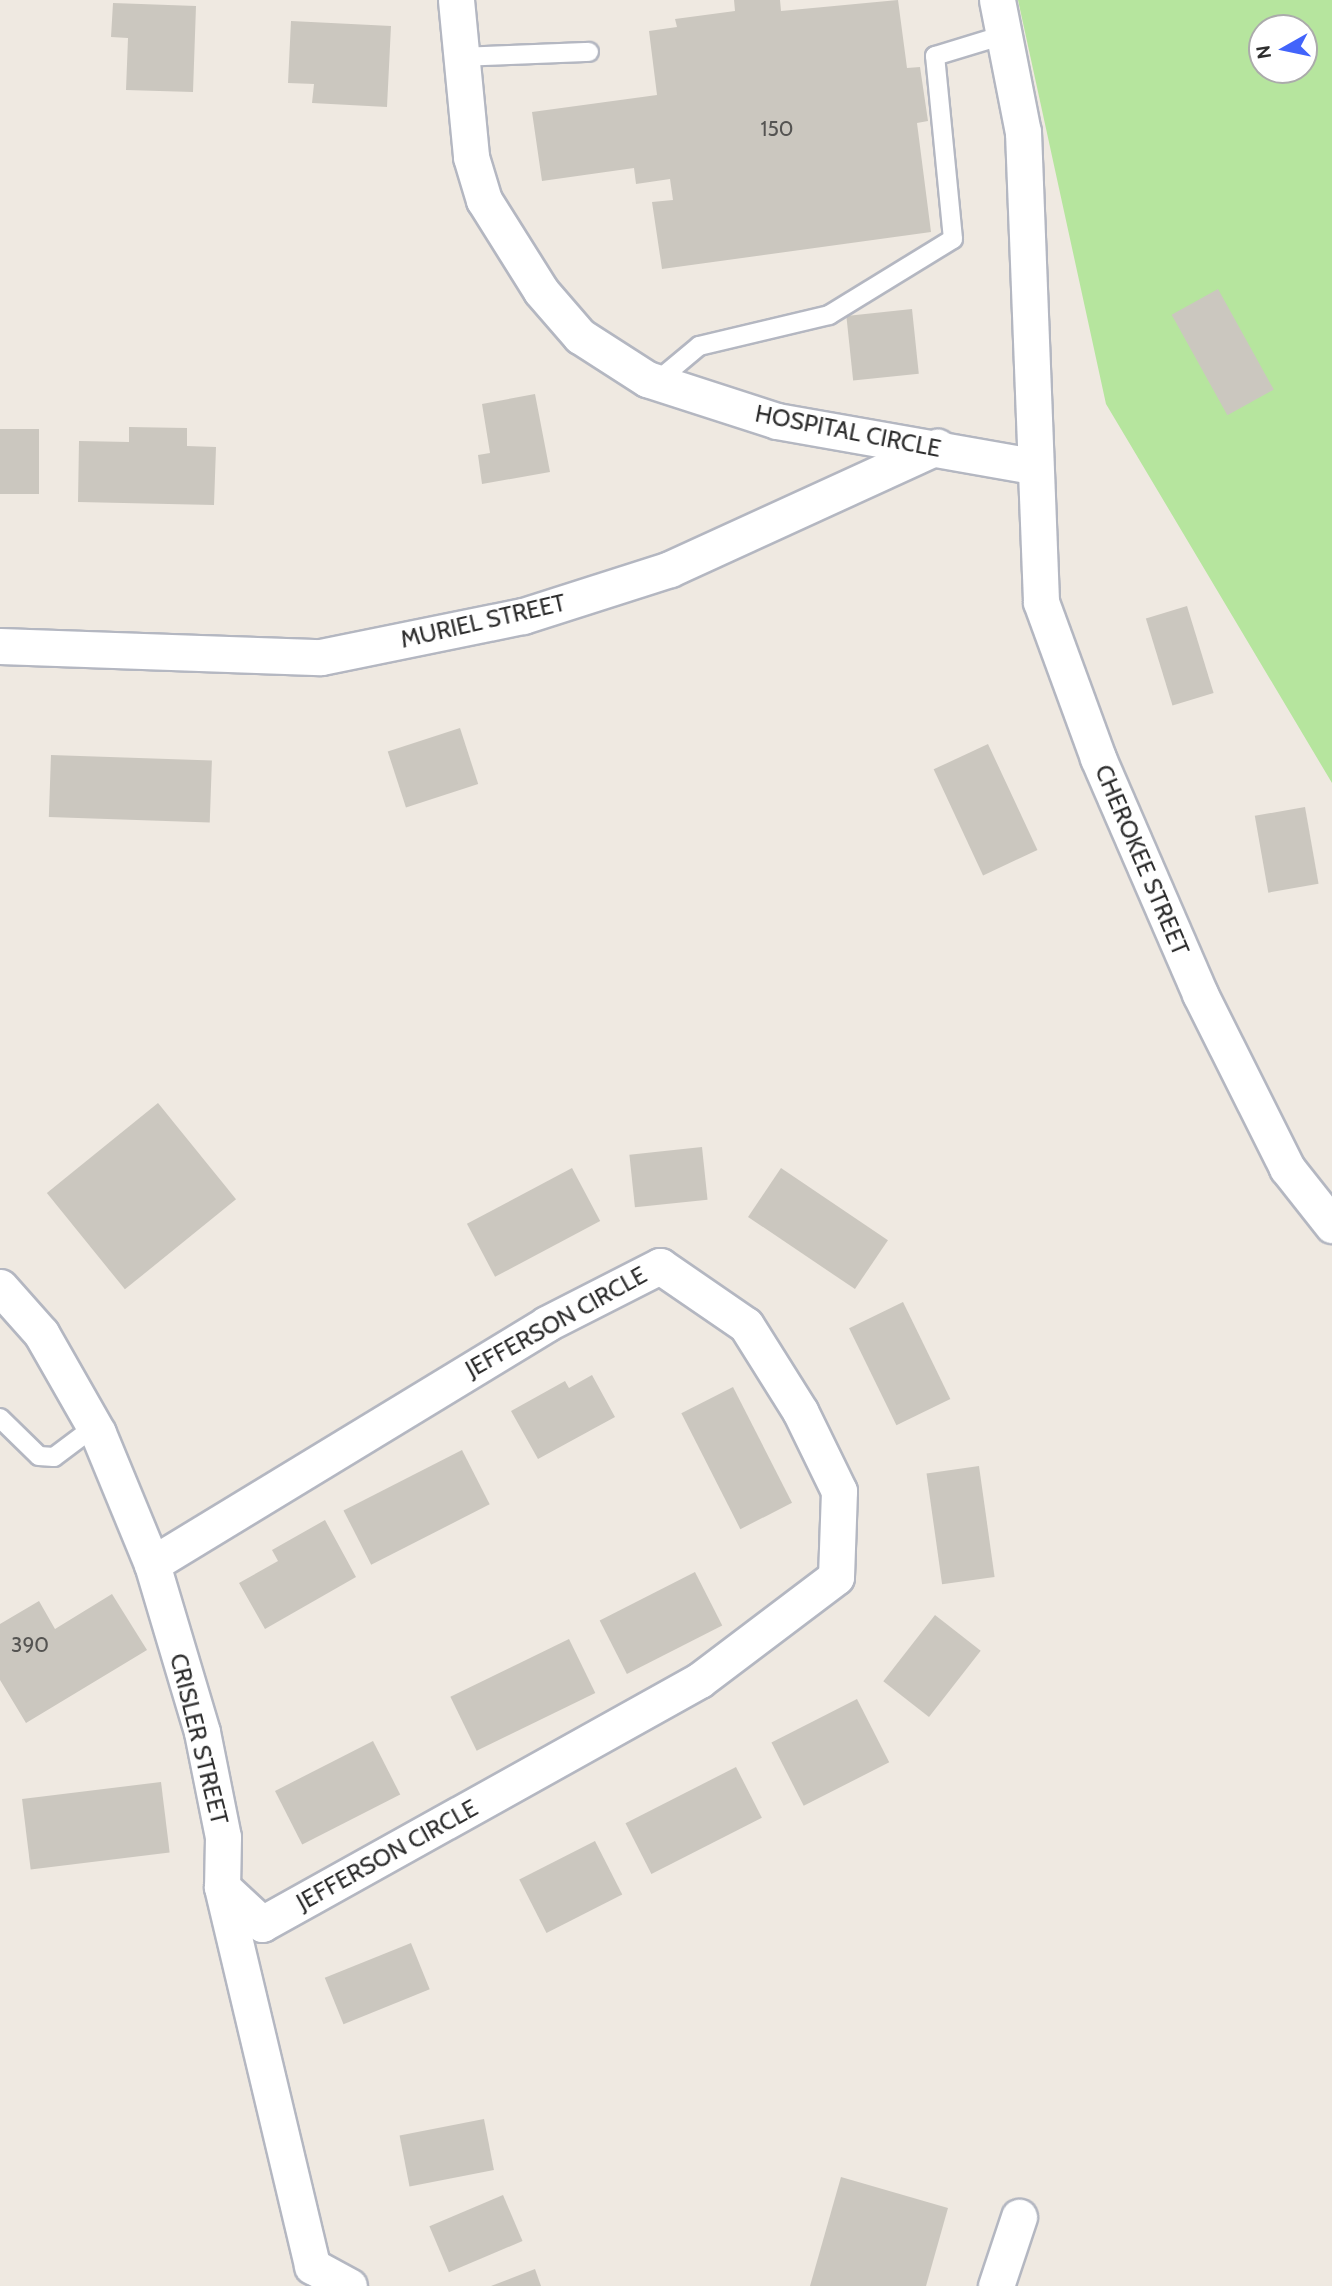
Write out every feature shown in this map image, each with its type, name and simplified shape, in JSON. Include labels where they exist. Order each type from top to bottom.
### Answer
[{"type":"street","name":"HOSPITAL CIRCLE","points":[[456,0],[471,157],[484,200],[508,242],[580,335],[656,382],[777,421],[937,447],[1032,466]]},
{"type":"street","points":[[997,0],[1007,34],[1023,132],[1032,466]]},
{"type":"street","name":"MURIEL STREET","points":[[0,646],[321,657],[523,616],[670,569],[937,447]]},
{"type":"street","name":"CHEROKEE STREET","points":[[1032,466],[1041,602],[1098,758],[1200,994],[1287,1168],[1332,1225]]},
{"type":"street","name":"JEFFERSON CIRCLE","points":[[152,1564],[546,1324],[660,1266],[746,1325],[800,1411],[839,1491],[836,1577],[701,1680],[262,1924],[222,1887]]},
{"type":"street","name":"CRISLER STREET","points":[[0,1287],[41,1334],[94,1427],[152,1564],[202,1732],[223,1837],[222,1887],[312,2266],[349,2286]]},
{"type":"street","points":[[996,2286],[1019,2217]]},
{"type":"lane","points":[[656,382],[699,346],[829,315],[953,239],[934,56],[1007,34]]},
{"type":"lane","points":[[463,57],[589,52]]},
{"type":"lane","points":[[0,1418],[39,1456],[54,1457],[94,1427]]},
{"type":"green space","points":[[1018,0],[1332,0],[1332,783],[1106,404]]},
{"type":"building","points":[[734,0],[780,0],[781,11],[898,0],[907,68],[920,67],[928,121],[917,123],[931,232],[662,269],[652,202],[673,200],[670,179],[636,184],[634,168],[542,181],[532,112],[657,95],[649,31],[677,27],[675,19],[735,11]]},
{"type":"building","points":[[113,3],[196,6],[193,92],[126,90],[128,38],[111,37]]},
{"type":"building","points":[[291,21],[391,26],[387,107],[312,103],[314,84],[288,83]]},
{"type":"building","points":[[1218,289],[1274,390],[1227,415],[1172,315]]},
{"type":"building","points":[[912,309],[919,374],[853,381],[846,316]]},
{"type":"building","points":[[535,394],[550,472],[482,484],[478,455],[490,453],[482,404]]},
{"type":"building","points":[[129,427],[187,428],[187,446],[216,447],[214,505],[78,502],[79,441],[129,442]]},
{"type":"building","points":[[0,429],[39,429],[39,494],[0,494]]},
{"type":"building","points":[[1187,606],[1214,693],[1172,706],[1146,619]]},
{"type":"building","points":[[460,728],[478,784],[406,808],[388,751]]},
{"type":"building","points":[[988,744],[1037,850],[983,875],[934,769]]},
{"type":"building","points":[[51,755],[212,761],[210,823],[49,817]]},
{"type":"building","points":[[1305,807],[1319,884],[1268,893],[1255,816]]},
{"type":"building","points":[[158,1103],[236,1199],[125,1289],[47,1193]]},
{"type":"building","points":[[702,1147],[708,1200],[635,1207],[629,1155]]},
{"type":"building","points":[[572,1168],[600,1221],[495,1277],[467,1224]]},
{"type":"building","points":[[781,1168],[888,1240],[855,1289],[748,1217]]},
{"type":"building","points":[[903,1302],[950,1399],[896,1425],[849,1328]]},
{"type":"building","points":[[592,1375],[615,1417],[538,1459],[511,1411],[565,1381],[569,1388]]},
{"type":"building","points":[[733,1387],[792,1503],[740,1529],[681,1413]]},
{"type":"building","points":[[462,1450],[490,1504],[371,1565],[343,1510]]},
{"type":"building","points":[[979,1466],[995,1577],[942,1584],[927,1473]]},
{"type":"building","points":[[325,1520],[356,1577],[265,1629],[239,1583],[278,1561],[272,1550]]},
{"type":"building","points":[[695,1572],[722,1625],[627,1674],[600,1621]]},
{"type":"building","points":[[112,1594],[147,1650],[26,1723],[0,1680],[0,1624],[39,1601],[55,1629]]},
{"type":"building","points":[[935,1615],[981,1651],[929,1717],[883,1681]]},
{"type":"building","points":[[569,1639],[595,1693],[477,1751],[450,1697]]},
{"type":"building","points":[[857,1699],[889,1762],[804,1806],[771,1743]]},
{"type":"building","points":[[373,1741],[400,1794],[302,1844],[275,1791]]},
{"type":"building","points":[[736,1767],[762,1818],[651,1874],[626,1823]]},
{"type":"building","points":[[161,1782],[170,1852],[31,1870],[22,1799]]},
{"type":"building","points":[[595,1841],[622,1894],[547,1933],[519,1880]]},
{"type":"building","points":[[411,1943],[430,1989],[344,2024],[325,1978]]},
{"type":"building","points":[[484,2119],[494,2170],[410,2186],[400,2135]]},
{"type":"building","points":[[841,2177],[948,2208],[926,2286],[810,2286]]},
{"type":"building","points":[[503,2195],[523,2241],[449,2272],[429,2226]]},
{"type":"building","points":[[535,2269],[541,2286],[491,2286]]}]
